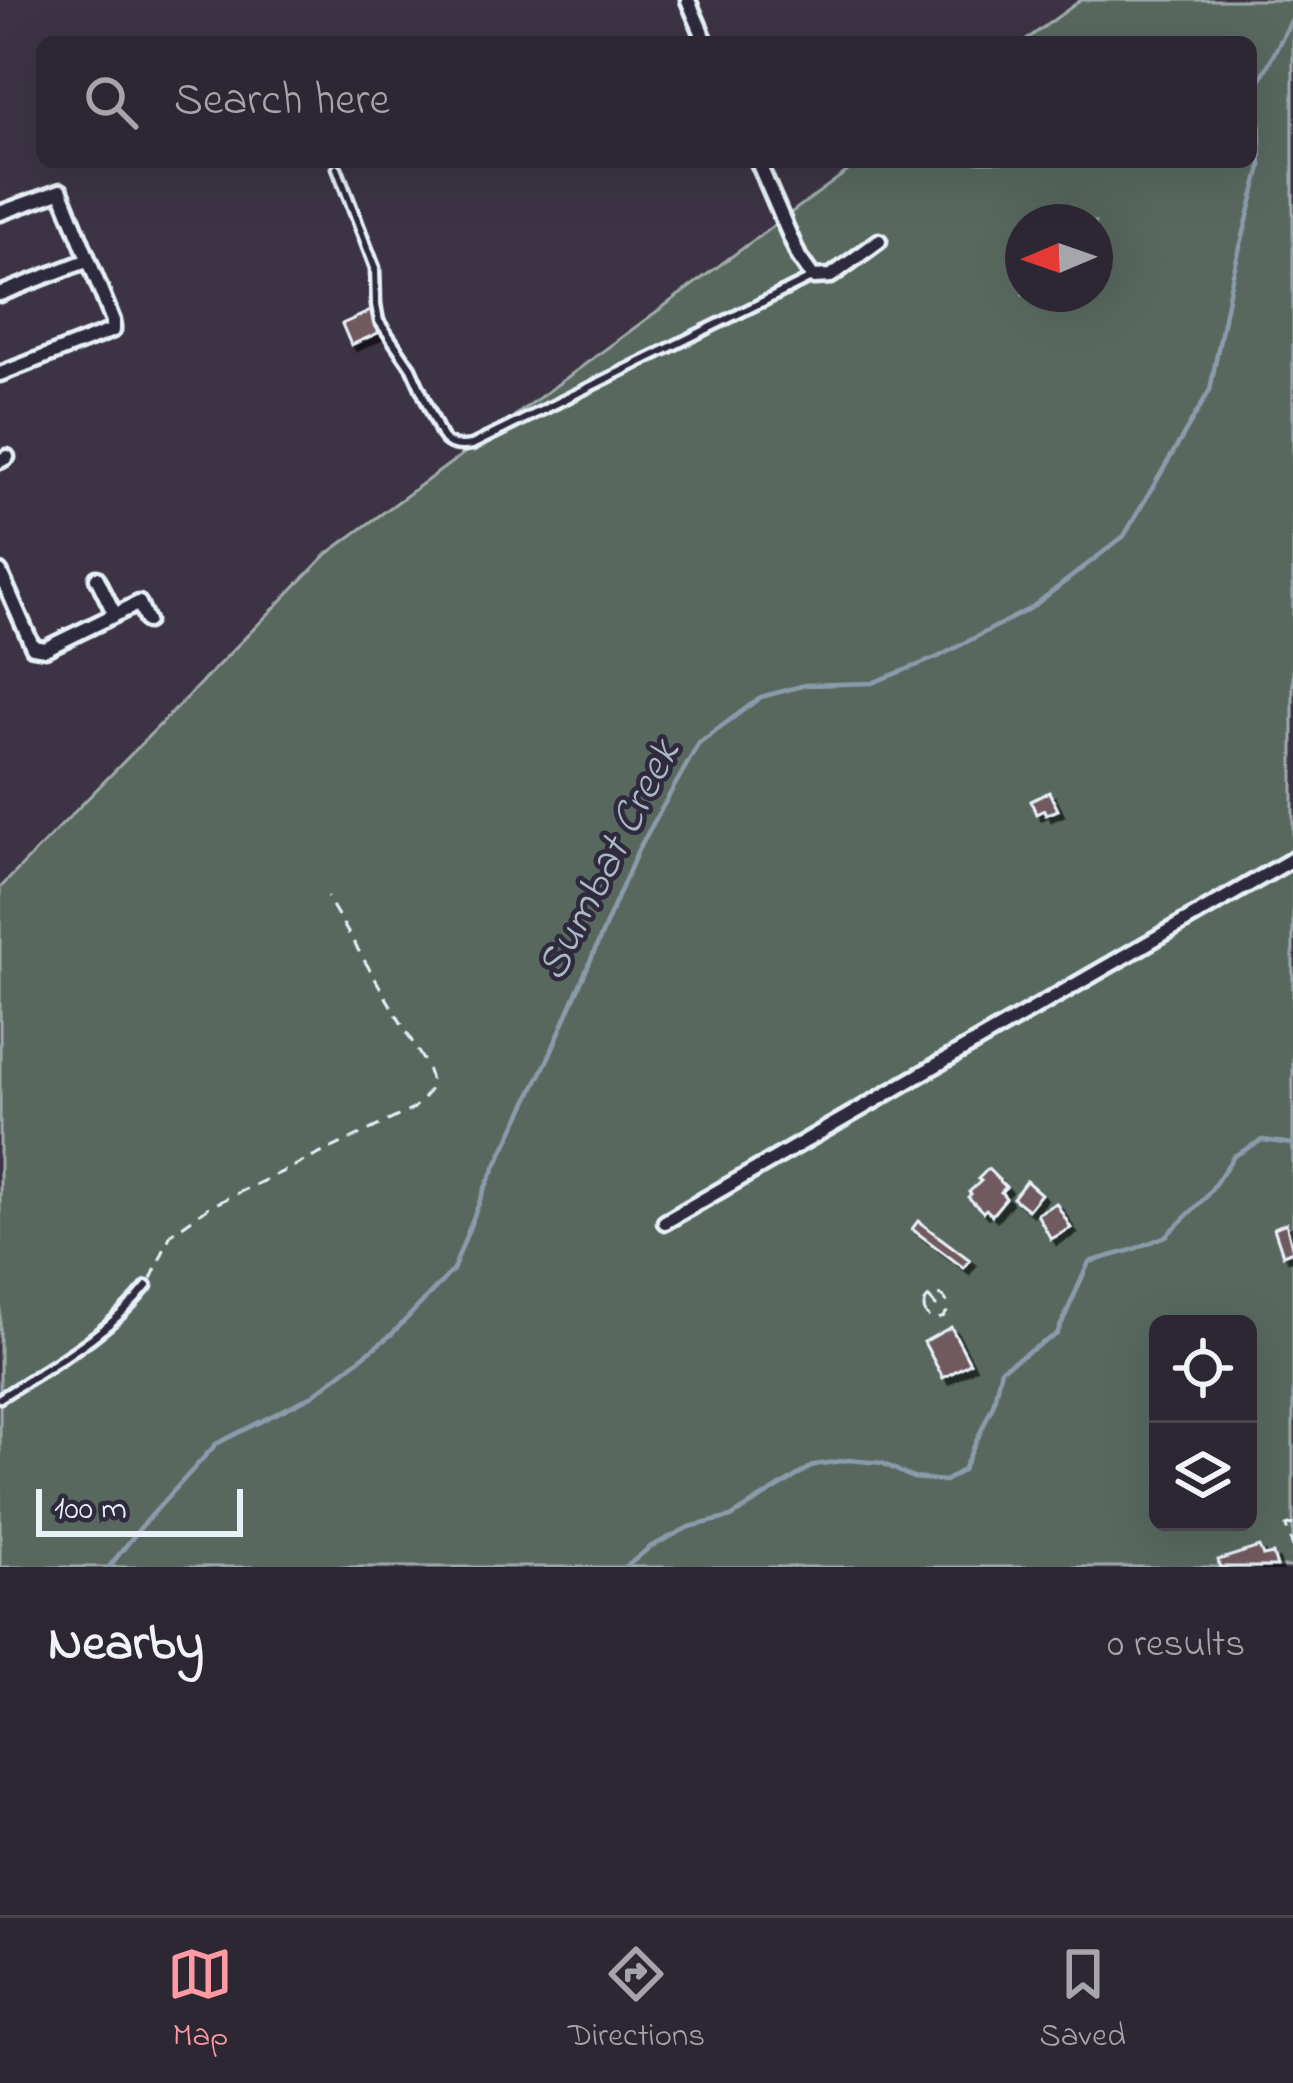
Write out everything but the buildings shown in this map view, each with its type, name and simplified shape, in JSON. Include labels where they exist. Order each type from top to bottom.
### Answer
[{"type":"street","points":[[688,0],[703,36]]},
{"type":"street","points":[[761,168],[799,257],[813,277],[831,276],[879,241]]},
{"type":"street","points":[[0,213],[61,190],[113,330],[0,374]]},
{"type":"street","points":[[0,294],[88,260]]},
{"type":"street","points":[[0,572],[33,647],[45,649],[139,603],[147,621]]},
{"type":"street","points":[[97,578],[115,615]]},
{"type":"street","points":[[664,1222],[1293,859]]},
{"type":"lane","points":[[337,168],[375,268],[379,321],[412,368],[444,440],[457,446],[472,445],[813,277]]},
{"type":"lane","points":[[0,1398],[114,1320],[148,1286]]},
{"type":"path","points":[[148,1286],[171,1234],[209,1207],[413,1109],[430,1091],[432,1077],[327,897]]},
{"type":"path","points":[[928,1298],[940,1296],[947,1304]]},
{"type":"path","points":[[928,1298],[924,1308],[930,1318],[945,1316],[947,1304]]},
{"type":"path","points":[[928,1298],[936,1306],[947,1304]]},
{"type":"path","points":[[1293,1524],[1286,1526],[1293,1548]]},
{"type":"green space","points":[[1081,0],[1293,0],[1293,1567],[0,1567],[0,888],[327,554],[852,168],[1257,168],[1257,36],[1031,36]]},
{"type":"waterway","name":"Sumbat Creek","points":[[109,1567],[216,1444],[313,1395],[392,1334],[453,1270],[484,1190],[548,1059],[638,850],[699,743],[761,697],[805,685],[872,683],[938,657],[1031,608],[1124,536],[1210,390],[1231,282],[1261,167],[1258,84],[1293,17]]},
{"type":"waterway","points":[[626,1567],[650,1547],[689,1527],[731,1517],[814,1465],[849,1460],[882,1463],[913,1478],[945,1481],[963,1470],[993,1405],[1001,1369],[1057,1334],[1089,1262],[1166,1236],[1206,1197],[1234,1156],[1262,1140],[1293,1144]]}]
